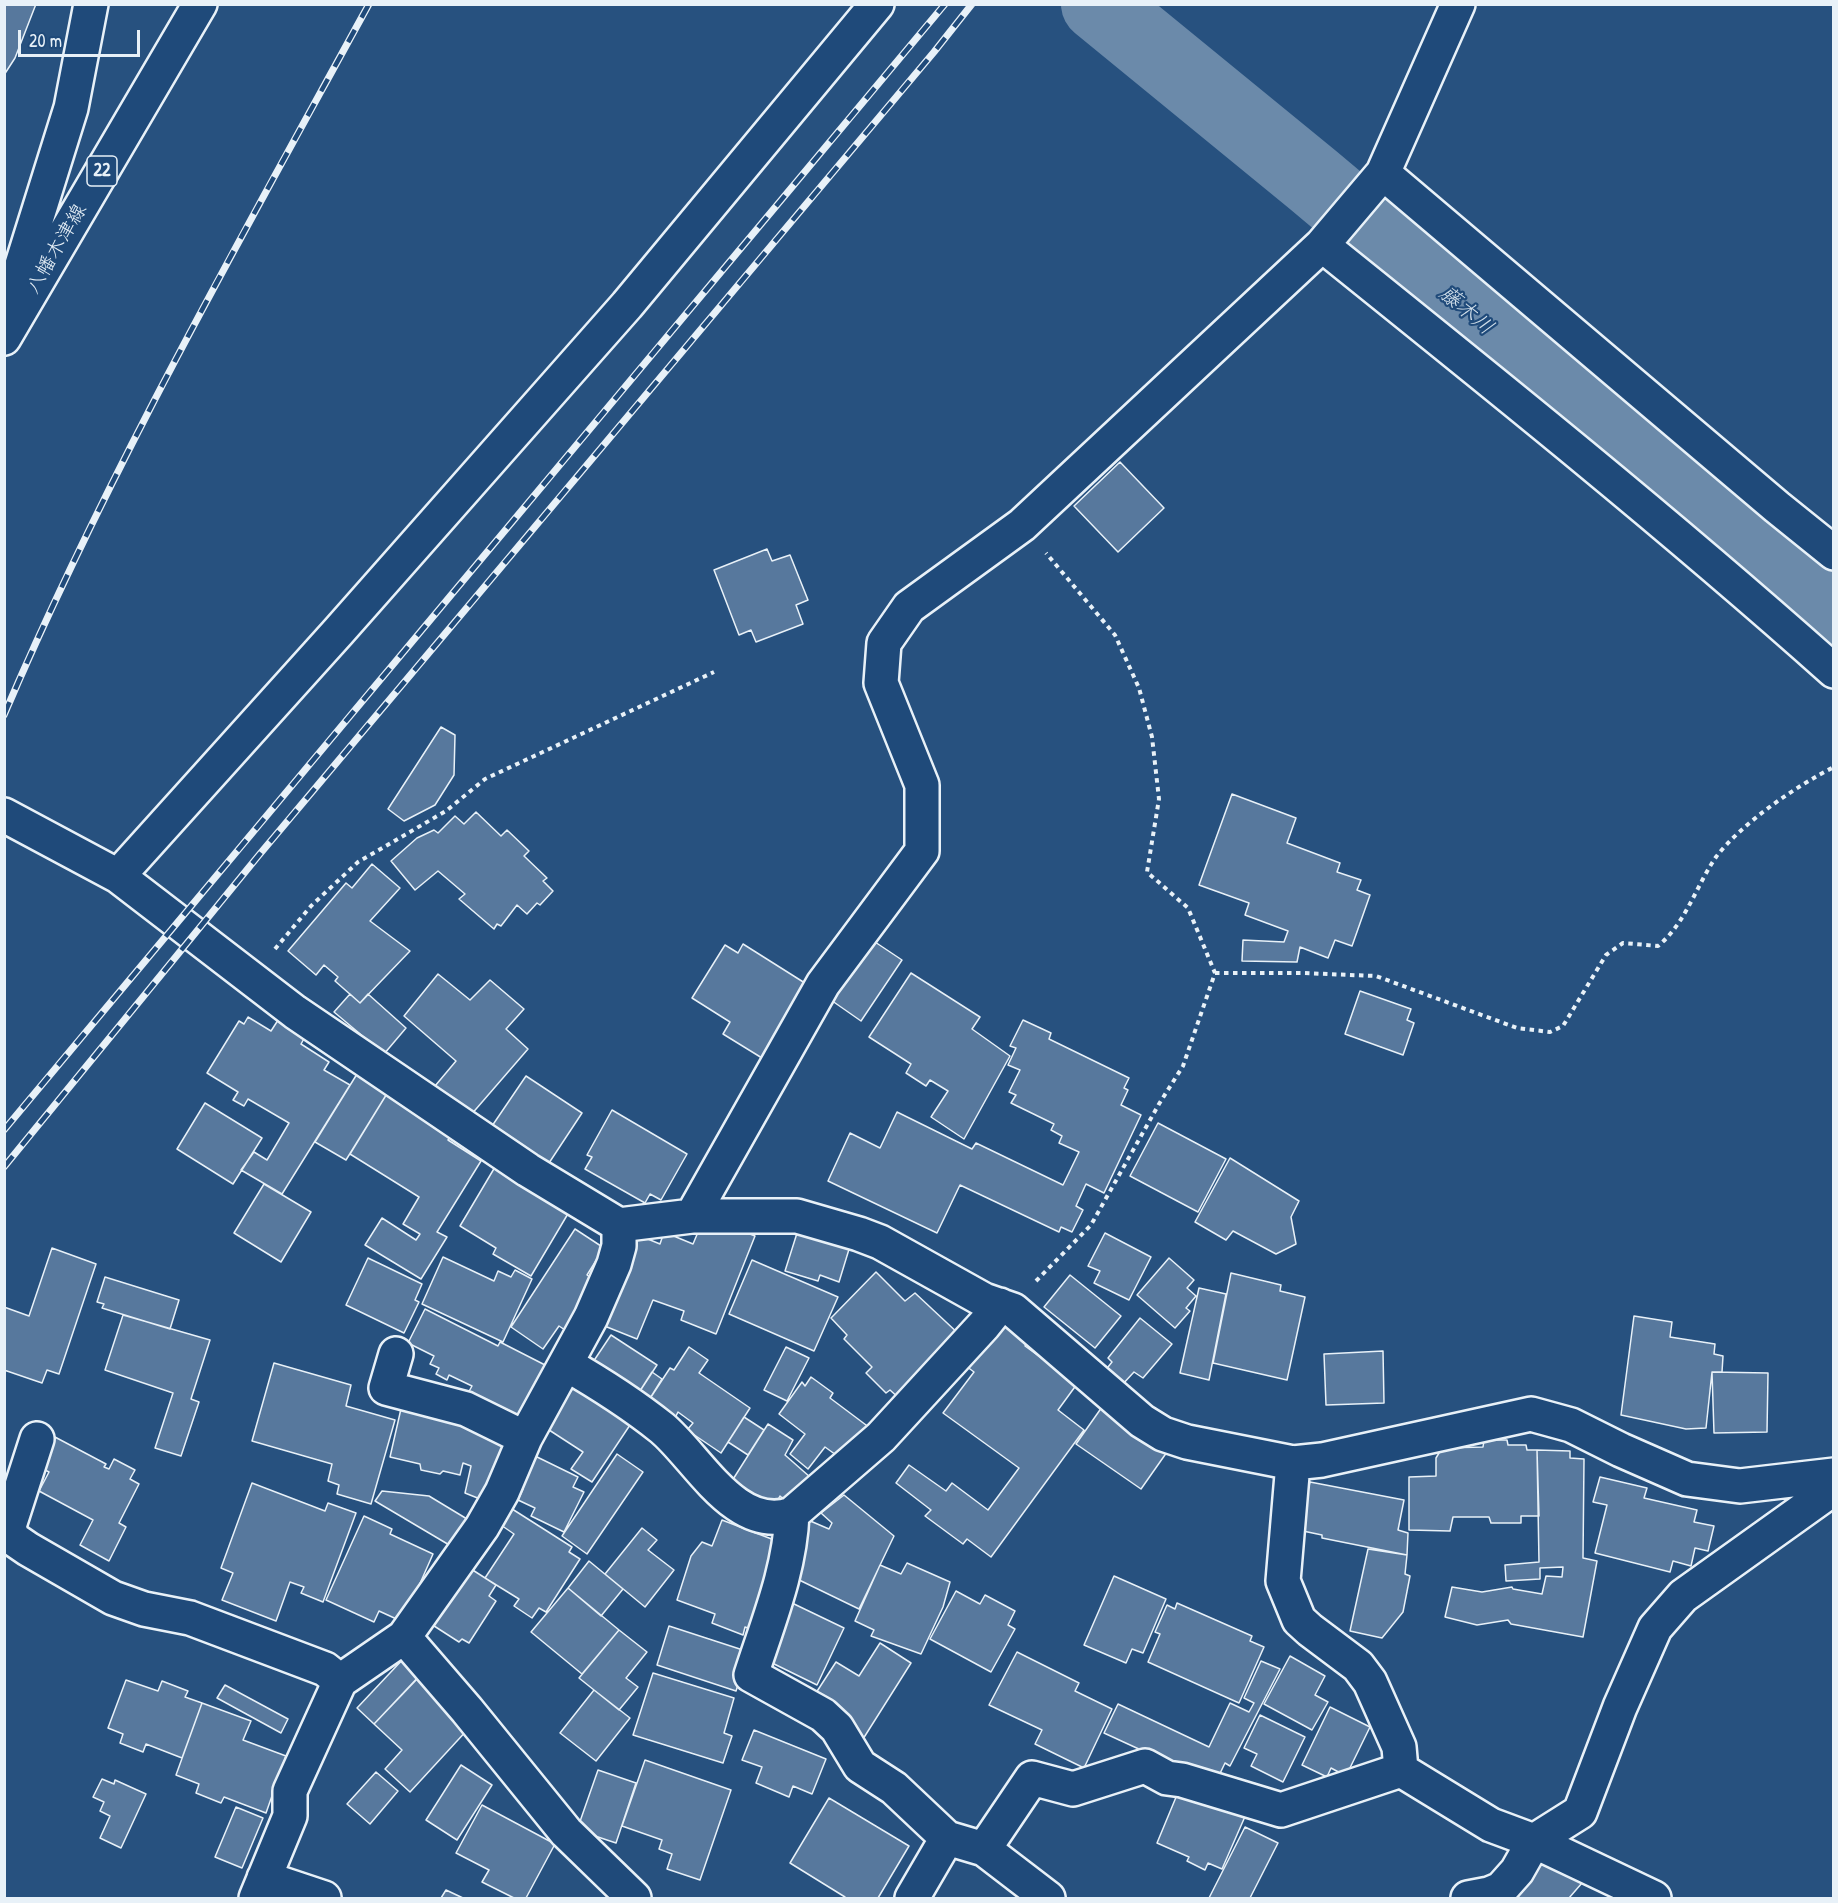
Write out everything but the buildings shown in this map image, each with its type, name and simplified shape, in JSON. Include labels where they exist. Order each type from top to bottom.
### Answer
[{"type":"street","points":[[4,319],[70,108],[91,4]]},
{"type":"street","name":"八幡木津線","points":[[4,338],[200,4]]},
{"type":"street","points":[[118,876],[338,632],[627,305],[877,4]]},
{"type":"street","points":[[692,1216],[824,984],[922,851],[922,785],[881,683],[884,643],[909,607],[1022,525],[1328,239],[1378,179],[1458,4]]},
{"type":"street","points":[[1378,179],[1833,553]]},
{"type":"street","points":[[1328,239],[1759,605],[1833,671]]},
{"type":"street","points":[[4,815],[118,876],[295,1012],[528,1170],[619,1225],[692,1216],[797,1216],[838,1226],[880,1242],[984,1300],[1004,1307],[1046,1337],[1122,1406],[1163,1434],[1187,1442],[1293,1463],[1322,1460],[1531,1414],[1571,1425],[1686,1479],[1740,1486],[1833,1475]]},
{"type":"street","points":[[324,1899],[260,1888],[290,1816],[290,1791],[340,1682],[404,1637],[482,1527],[502,1492],[525,1438],[591,1317],[614,1264],[619,1246],[619,1225]]},
{"type":"street","points":[[566,1364],[624,1400],[664,1429],[726,1498],[758,1514],[781,1518],[792,1514],[881,1437],[984,1325],[1004,1307]]},
{"type":"street","points":[[396,1354],[386,1388],[466,1408],[525,1438]]},
{"type":"street","points":[[37,1439],[9,1526],[12,1538],[113,1598],[144,1609],[190,1618],[325,1669],[340,1682]]},
{"type":"street","points":[[1293,1463],[1283,1581],[1299,1620],[1358,1666],[1370,1682],[1399,1747],[1401,1770]]},
{"type":"street","points":[[1489,1896],[1501,1889],[1534,1841],[1580,1812],[1620,1707],[1655,1628],[1683,1596],[1833,1488]]},
{"type":"street","points":[[792,1514],[791,1538],[783,1576],[751,1675],[823,1715],[837,1728],[860,1766],[894,1788],[947,1838],[984,1849],[1048,1899]]},
{"type":"street","points":[[404,1637],[467,1710],[566,1832],[634,1899]]},
{"type":"street","points":[[984,1849],[1032,1778],[1073,1788],[1145,1766],[1167,1778],[1182,1780],[1281,1810],[1401,1770],[1491,1825],[1534,1841],[1654,1899]]},
{"type":"street","points":[[912,1899],[947,1838]]},
{"type":"path","points":[[1004,1307],[1091,1225],[1183,1066],[1215,973],[1188,908],[1147,872],[1159,799],[1152,737],[1139,688],[1115,635],[1022,525]]},
{"type":"path","points":[[251,978],[311,906],[358,862],[446,811],[485,779],[714,672]]},
{"type":"path","points":[[1215,973],[1376,976],[1517,1028],[1550,1032],[1563,1026],[1606,955],[1623,943],[1658,946],[1670,935],[1717,856],[1746,826],[1809,780],[1833,767]]},
{"type":"waterway","name":"藤木川","points":[[1098,4],[1313,180],[1834,617]]},
{"type":"railway","points":[[4,715],[87,533],[132,444],[225,267],[369,4]]},
{"type":"railway","points":[[4,1130],[945,4]]},
{"type":"railway","points":[[4,1167],[259,855],[972,4]]}]
